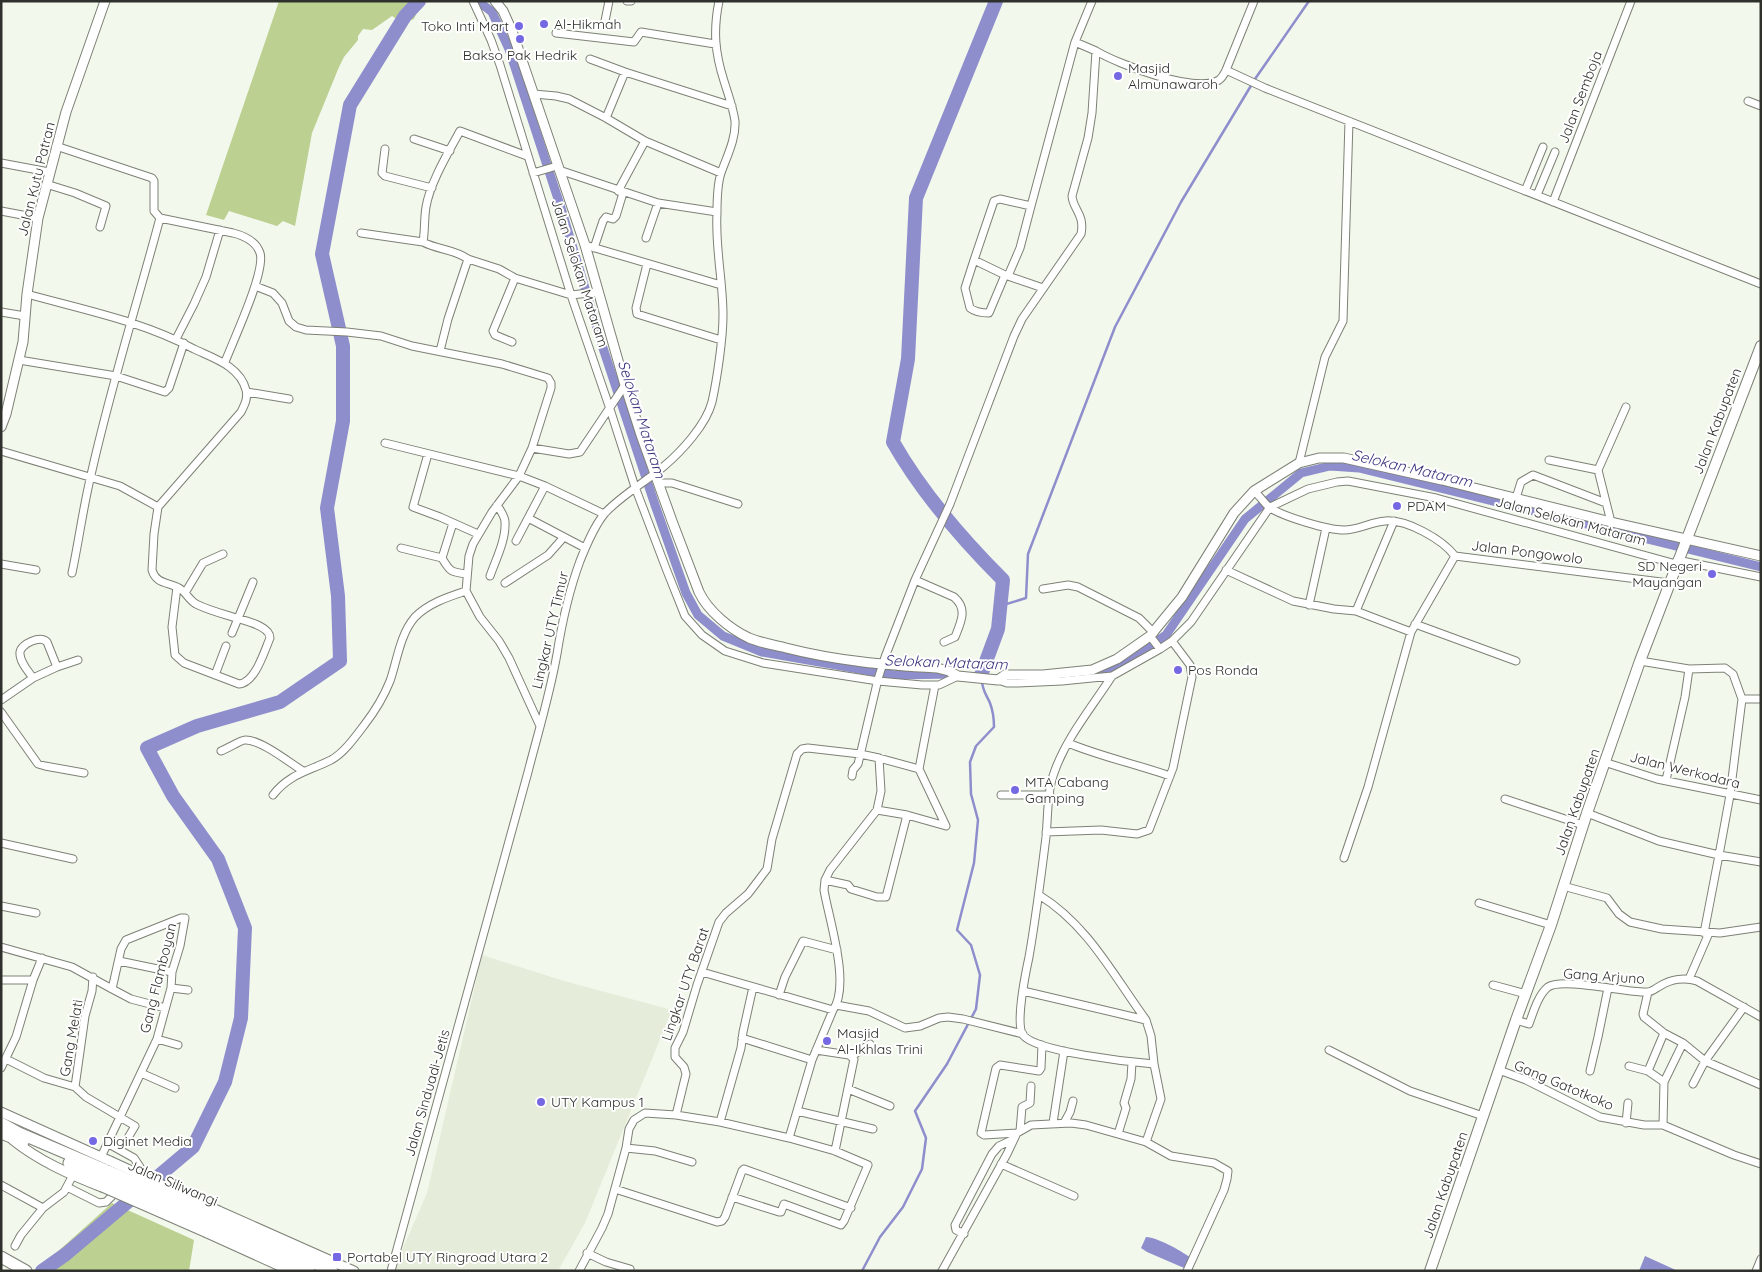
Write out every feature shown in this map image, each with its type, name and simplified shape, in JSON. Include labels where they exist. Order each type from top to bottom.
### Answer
[{"type":"main road","name":"Jalan Kabupaten","points":[[1430,1271],[1516,1020],[1551,925],[1604,762],[1640,661],[1761,346]]},
{"type":"main road","name":"Jalan Siliwangi","points":[[1,1123],[107,1175],[213,1222],[236,1227],[332,1271]]},
{"type":"main road","name":"Jalan Siliwangi","points":[[5,1134],[107,1175]]},
{"type":"main road","name":"Jalan Siliwangi","points":[[213,1222],[245,1245],[309,1271]]},
{"type":"main road","points":[[236,1227],[258,1228],[270,1242]]},
{"type":"main road","points":[[1,1257],[22,1268]]},
{"type":"street","name":"Jalan Kutu Patran","points":[[1,427],[6,414],[23,342],[27,294],[38,218],[46,184],[56,146],[105,1]]},
{"type":"street","name":"Jalan Selokan Mataram","points":[[473,1],[500,65],[527,156],[535,173],[573,295],[680,605],[685,616],[702,635],[725,651],[763,663],[878,680],[935,686],[961,677],[999,678],[1007,683],[1018,683],[1112,676],[1172,641],[1191,622],[1268,505],[1308,489],[1348,481],[1436,498],[1677,561],[1761,577]]},
{"type":"street","name":"Jalan Selokan Mataram","points":[[495,1],[503,11],[512,31],[534,94],[556,168],[589,246],[594,293],[623,386],[653,474],[702,598],[727,623],[744,635],[760,642],[835,659],[883,666],[944,669],[961,677]]},
{"type":"street","points":[[605,21],[610,1]]},
{"type":"street","name":"Lingkar UTY Timur","points":[[488,923],[540,726],[567,602],[585,548],[604,514],[637,485],[662,468],[692,437],[710,410],[724,317],[717,212],[721,173],[734,132],[732,106],[719,66],[715,44],[719,1]]},
{"type":"street","points":[[1032,206],[1000,199],[994,201],[964,288],[972,310],[980,313],[989,312],[1020,248],[1032,206],[1075,42],[1092,1]]},
{"type":"street","points":[[1075,42],[1126,66],[1167,78],[1188,82],[1207,83],[1216,81],[1222,77],[1226,70],[1254,1]]},
{"type":"street","name":"Jalan Semboja","points":[[1553,202],[1631,1]]},
{"type":"street","points":[[556,34],[634,42],[641,32],[715,44]]},
{"type":"street","points":[[852,776],[853,770],[858,764],[883,666],[915,580],[950,504],[1014,336],[1022,319],[1081,234],[1081,218],[1072,201],[1072,196],[1088,138],[1092,113],[1096,51]]},
{"type":"street","points":[[590,59],[624,72],[732,106]]},
{"type":"street","points":[[1226,70],[1265,88],[1761,284]]},
{"type":"street","points":[[606,118],[624,72]]},
{"type":"street","points":[[534,94],[568,99],[606,118],[645,141],[721,173]]},
{"type":"street","points":[[1748,101],[1761,106]]},
{"type":"street","points":[[1299,463],[1325,357],[1343,321],[1349,121]]},
{"type":"street","points":[[423,242],[426,207],[432,188],[460,131],[527,156]]},
{"type":"street","points":[[414,139],[450,151]]},
{"type":"street","points":[[645,141],[620,192],[616,216],[613,219],[606,217],[589,246],[721,285]]},
{"type":"street","points":[[56,146],[152,178],[154,182],[154,211],[160,218],[243,236],[255,243],[260,254],[260,272],[224,362]]},
{"type":"street","points":[[1525,191],[1543,147]]},
{"type":"street","points":[[385,149],[382,173],[385,176],[432,188]]},
{"type":"street","points":[[1537,196],[1554,152]]},
{"type":"street","points":[[1,163],[49,172]]},
{"type":"street","points":[[535,173],[556,168],[620,192],[658,203],[717,212]]},
{"type":"street","points":[[46,184],[75,193],[106,206],[100,227]]},
{"type":"street","points":[[646,238],[658,203]]},
{"type":"street","points":[[1,210],[38,218]]},
{"type":"street","points":[[72,573],[90,476],[160,218]]},
{"type":"street","points":[[176,339],[206,276],[220,230]]},
{"type":"street","points":[[361,233],[423,242],[434,247],[456,252],[468,259],[515,278],[573,295],[594,293]]},
{"type":"street","points":[[255,286],[273,293],[282,303],[289,321],[296,327],[306,330],[381,336],[412,346],[440,351],[448,319],[468,259]]},
{"type":"street","points":[[974,260],[1043,288]]},
{"type":"street","points":[[647,264],[636,308],[637,314],[721,340]]},
{"type":"street","points":[[512,342],[494,335],[493,331],[515,278]]},
{"type":"street","points":[[27,294],[131,322],[176,339],[224,362],[241,379],[247,392],[246,401],[241,412],[158,507],[152,570],[158,581],[177,587],[194,603],[267,630],[270,638],[251,679],[245,684],[239,684],[184,663],[175,655],[172,628],[177,587]]},
{"type":"street","points":[[1,312],[25,316]]},
{"type":"street","points":[[19,360],[116,376],[165,392],[169,388],[184,343]]},
{"type":"street","name":"Lingkar UTY Timur","points":[[440,351],[502,364],[548,378],[552,383],[532,448],[519,476],[478,534],[470,550],[466,574],[466,591],[480,617],[499,641],[509,658],[540,726]]},
{"type":"street","points":[[532,448],[569,454],[580,452],[623,386]]},
{"type":"street","points":[[247,392],[289,399]]},
{"type":"street","points":[[1611,522],[1598,470],[1626,407]]},
{"type":"street","points":[[384,443],[519,476],[604,514]]},
{"type":"street","points":[[1,450],[120,486],[158,507]]},
{"type":"street","points":[[428,454],[413,507],[478,534]]},
{"type":"street","points":[[999,678],[1092,670],[1117,659],[1152,636],[1182,597],[1234,513],[1257,493],[1299,463],[1319,458],[1344,458],[1516,498],[1685,541],[1761,556]]},
{"type":"street","points":[[1549,460],[1598,470]]},
{"type":"street","points":[[1516,498],[1521,482],[1532,475],[1606,503]]},
{"type":"street","points":[[658,483],[672,483],[738,504]]},
{"type":"street","points":[[516,541],[545,486]]},
{"type":"street","points":[[1257,493],[1268,505],[1299,519],[1326,528],[1354,530],[1383,521],[1394,521],[1435,538],[1456,556]]},
{"type":"street","points":[[490,576],[504,538],[504,517],[497,505]]},
{"type":"street","points":[[528,518],[585,548]]},
{"type":"street","points":[[1356,611],[1394,521]]},
{"type":"street","points":[[453,523],[442,558],[448,569],[452,572],[466,574]]},
{"type":"street","points":[[1309,605],[1326,528]]},
{"type":"street","points":[[505,583],[548,555],[564,537]]},
{"type":"street","points":[[401,548],[442,558]]},
{"type":"street","points":[[185,593],[203,563],[223,554]]},
{"type":"street","name":"Jalan Pongowolo","points":[[1344,858],[1370,778],[1411,632],[1456,556],[1669,583]]},
{"type":"street","points":[[1,564],[36,570]]},
{"type":"street","points":[[1226,570],[1293,601],[1356,611],[1411,632]]},
{"type":"street","points":[[915,580],[954,596],[962,609],[963,615],[955,637],[944,642]]},
{"type":"street","points":[[232,633],[253,582]]},
{"type":"street","points":[[1043,589],[1068,585],[1078,587],[1134,614],[1144,622],[1159,648]]},
{"type":"street","points":[[273,795],[279,787],[303,771],[338,755],[366,724],[385,692],[402,642],[416,616],[437,601],[466,591]]},
{"type":"street","points":[[1415,624],[1516,661]]},
{"type":"street","points":[[33,678],[20,658],[20,652],[22,648],[38,638],[44,639],[47,642],[57,667]]},
{"type":"street","points":[[1046,832],[1101,830],[1132,834],[1149,830],[1170,776],[1179,746],[1192,675],[1190,665],[1172,641]]},
{"type":"street","points":[[215,675],[226,646]]},
{"type":"street","points":[[1,700],[33,678],[78,660]]},
{"type":"street","points":[[1640,661],[1688,669],[1725,668],[1733,674],[1742,698],[1730,795],[1718,855],[1706,933],[1689,978],[1761,1017]]},
{"type":"street","points":[[1666,780],[1685,698],[1688,669]]},
{"type":"street","points":[[1112,676],[1068,743],[1053,775],[1039,895],[1023,991],[1020,1026],[1023,1034],[1030,1041],[1042,1045],[1091,1057],[1154,1064]]},
{"type":"street","points":[[876,810],[906,815],[946,826],[919,769],[935,686]]},
{"type":"street","points":[[1742,698],[1761,699]]},
{"type":"street","points":[[1,712],[38,764],[84,773]]},
{"type":"street","points":[[220,751],[242,740],[247,740],[267,748],[303,771]]},
{"type":"street","points":[[1068,743],[1100,756],[1170,776]]},
{"type":"street","name":"Lingkar UTY Barat","points":[[676,1115],[686,1074],[684,1067],[675,1057],[675,1052],[713,938],[722,918],[748,894],[767,869],[772,839],[797,754],[808,748],[860,754],[919,769]]},
{"type":"street","points":[[789,1138],[812,1060],[834,1008],[840,971],[824,890],[825,880],[830,870],[876,810],[881,791],[879,758]]},
{"type":"street","name":"Jalan Werkodara","points":[[1604,762],[1657,779],[1761,800]]},
{"type":"street","points":[[1001,795],[1050,795]]},
{"type":"street","points":[[1505,799],[1583,825]]},
{"type":"street","points":[[1587,813],[1659,841],[1718,855],[1761,862]]},
{"type":"street","points":[[825,880],[848,885],[851,889],[877,897],[886,897],[906,815]]},
{"type":"street","points":[[1,843],[74,859]]},
{"type":"street","points":[[1563,886],[1607,898],[1619,914],[1630,922],[1662,929],[1720,933],[1761,927]]},
{"type":"street","points":[[1039,895],[1064,912],[1087,936],[1146,1020],[1152,1036],[1154,1064],[1161,1099],[1146,1142]]},
{"type":"street","points":[[1479,903],[1551,925]]},
{"type":"street","points":[[1,906],[36,913]]},
{"type":"street","name":"Gang Flamboyan","points":[[101,1157],[157,1038],[186,919],[181,918],[126,940],[121,949],[119,961]]},
{"type":"street","name":"Jalan Sinduadi-Jetis","points":[[391,1271],[488,923]]},
{"type":"street","points":[[779,995],[785,977],[803,941],[837,950]]},
{"type":"street","points":[[1,947],[72,967],[94,977],[131,999],[165,1008]]},
{"type":"street","points":[[1,1068],[16,1037],[33,980],[42,958]]},
{"type":"street","points":[[112,989],[119,961],[172,972]]},
{"type":"street","points":[[702,972],[779,995],[834,1008],[869,1011],[909,1029],[939,1018],[948,1017],[1023,1034]]},
{"type":"street","name":"Gang Melati","points":[[6,1059],[44,1078],[75,1088],[85,1016],[94,977]]},
{"type":"street","name":"Gang Arjuno","points":[[1516,1020],[1529,1024],[1544,992],[1554,985],[1648,992],[1672,980],[1689,978]]},
{"type":"street","points":[[1,980],[33,980]]},
{"type":"street","points":[[1493,985],[1526,994]]},
{"type":"street","points":[[720,1122],[741,1048],[753,987]]},
{"type":"street","points":[[170,988],[188,990]]},
{"type":"street","points":[[1590,1071],[1608,988]]},
{"type":"street","points":[[1023,991],[1146,1020]]},
{"type":"street","points":[[1648,992],[1644,1017],[1664,1033],[1683,1043],[1705,1060],[1761,1085]]},
{"type":"street","points":[[1693,1084],[1705,1060],[1744,1007]]},
{"type":"street","points":[[1648,1072],[1664,1033]]},
{"type":"street","points":[[157,1038],[178,1045]]},
{"type":"street","points":[[742,1038],[812,1060]]},
{"type":"street","points":[[1663,1125],[1664,1082],[1683,1043]]},
{"type":"street","points":[[816,1050],[852,1056],[870,1044]]},
{"type":"street","points":[[1017,1134],[984,1135],[981,1133],[996,1068],[1000,1064],[1039,1071],[1041,1068],[1042,1045]]},
{"type":"street","points":[[1329,1050],[1410,1091],[1483,1116]]},
{"type":"street","points":[[1053,1124],[1064,1051]]},
{"type":"street","points":[[835,1152],[854,1061],[852,1056]]},
{"type":"street","points":[[1118,1134],[1126,1108],[1124,1103],[1131,1079],[1132,1062]]},
{"type":"street","points":[[1629,1066],[1648,1072],[1664,1082]]},
{"type":"street","name":"Gang Gatotkoko","points":[[1499,1070],[1526,1080],[1600,1117],[1644,1126],[1663,1125],[1761,1164]]},
{"type":"street","points":[[141,1073],[175,1088]]},
{"type":"street","points":[[942,1271],[964,1234],[1017,1134],[1022,1107],[1030,1103],[1030,1086]]},
{"type":"street","points":[[75,1088],[86,1098],[135,1126],[129,1136]]},
{"type":"street","points":[[848,1089],[890,1106]]},
{"type":"street","points":[[1064,1123],[1073,1101]]},
{"type":"street","points":[[1626,1123],[1628,1103]]},
{"type":"street","points":[[797,1111],[873,1130]]},
{"type":"street","points":[[1,1112],[101,1157],[107,1175]]},
{"type":"street","points":[[579,1271],[605,1221],[626,1148],[628,1129],[634,1120],[645,1113],[676,1115],[720,1122],[789,1138],[835,1152],[868,1166],[851,1208],[841,1225],[784,1204],[781,1212],[779,1212],[732,1197]]},
{"type":"street","points":[[964,1234],[956,1230],[955,1226],[995,1150],[1031,1125],[1064,1123],[1086,1125],[1146,1142],[1171,1156],[1214,1163],[1228,1171],[1224,1190],[1187,1271]]},
{"type":"street","points":[[5,1134],[23,1148],[72,1175],[107,1175],[213,1222],[258,1228],[354,1271]]},
{"type":"street","points":[[67,1187],[96,1202],[103,1203],[109,1200],[139,1170],[140,1167],[134,1158],[107,1144]]},
{"type":"street","points":[[626,1148],[654,1151],[692,1162]]},
{"type":"street","points":[[1001,1164],[1074,1196]]},
{"type":"street","points":[[614,1189],[717,1222],[722,1221],[726,1217],[744,1169],[851,1208]]},
{"type":"street","points":[[15,1246],[21,1235],[43,1208],[54,1202],[67,1187],[72,1175]]},
{"type":"street","points":[[1,1185],[43,1208]]},
{"type":"street","points":[[970,1198],[980,1204]]},
{"type":"street","points":[[245,1245],[290,1271]]},
{"type":"street","points":[[587,1253],[606,1262],[630,1269]]},
{"type":"street","points":[[1756,1271],[1761,1259]]},
{"type":"shaded area","name":"UTY Kampus 1","points":[[482,955],[564,981],[672,1010],[585,1223],[558,1271],[393,1271],[427,1193]]},
{"type":"green space","points":[[279,1],[426,1],[418,10],[414,19],[403,23],[392,16],[372,30],[363,29],[358,36],[358,40],[344,57],[312,133],[295,226],[283,221],[277,226],[229,211],[224,220],[206,215]]},
{"type":"green space","points":[[112,1203],[194,1240],[189,1271],[36,1271]]},
{"type":"water","points":[[1146,1237],[1163,1242],[1190,1257],[1184,1268],[1141,1248]]},
{"type":"water","points":[[1645,1256],[1678,1271],[1639,1271]]},
{"type":"waterway","points":[[42,1271],[66,1254],[193,1147],[225,1082],[241,1018],[245,928],[218,859],[173,796],[147,748],[197,726],[280,702],[340,661],[338,596],[327,508],[343,421],[343,346],[322,254],[350,105],[405,16],[419,1]]},
{"type":"waterway","name":"Selokan Mataram","points":[[478,1],[492,12],[509,49],[561,208],[602,345],[655,505],[686,593],[698,615],[723,636],[762,652],[893,675],[955,674]]},
{"type":"waterway","points":[[981,675],[998,629],[1003,580],[944,515],[904,461],[893,442],[908,359],[916,198],[996,1]]},
{"type":"waterway","points":[[1000,606],[1026,598],[1028,554],[1115,327],[1181,202],[1255,79],[1309,1]]},
{"type":"waterway","name":"Selokan Mataram","points":[[1087,676],[1128,661],[1166,635],[1245,519],[1301,473],[1330,466],[1359,468],[1761,567]]},
{"type":"waterway","points":[[862,1271],[880,1237],[903,1207],[922,1169],[926,1138],[915,1111],[947,1064],[976,1009],[980,975],[971,945],[957,930],[974,863],[978,820],[971,794],[970,762],[976,746],[994,727],[992,709],[983,689],[982,680]]},
{"type":"place","name":"Al-Hikmah","points":[[544,24]]},
{"type":"place","name":"Toko Inti Mart","points":[[519,26]]},
{"type":"place","name":"Bakso Pak Hedrik","points":[[520,39]]},
{"type":"place","name":"Masjid Almunawaroh","points":[[1118,76]]},
{"type":"place","name":"PDAM","points":[[1397,506]]},
{"type":"place","name":"SD Negeri Mayangan","points":[[1712,574]]},
{"type":"place","name":"Pos Ronda","points":[[1178,670]]},
{"type":"place","name":"MTA Cabang Gamping","points":[[1015,790]]},
{"type":"place","name":"Masjid Al-Ikhlas Trini","points":[[827,1041]]},
{"type":"place","name":"UTY Kampus 1","points":[[541,1102]]},
{"type":"place","name":"Diginet Media","points":[[93,1141]]},
{"type":"place","name":"Portabel UTY Ringroad Utara 2","points":[[337,1257]]}]
